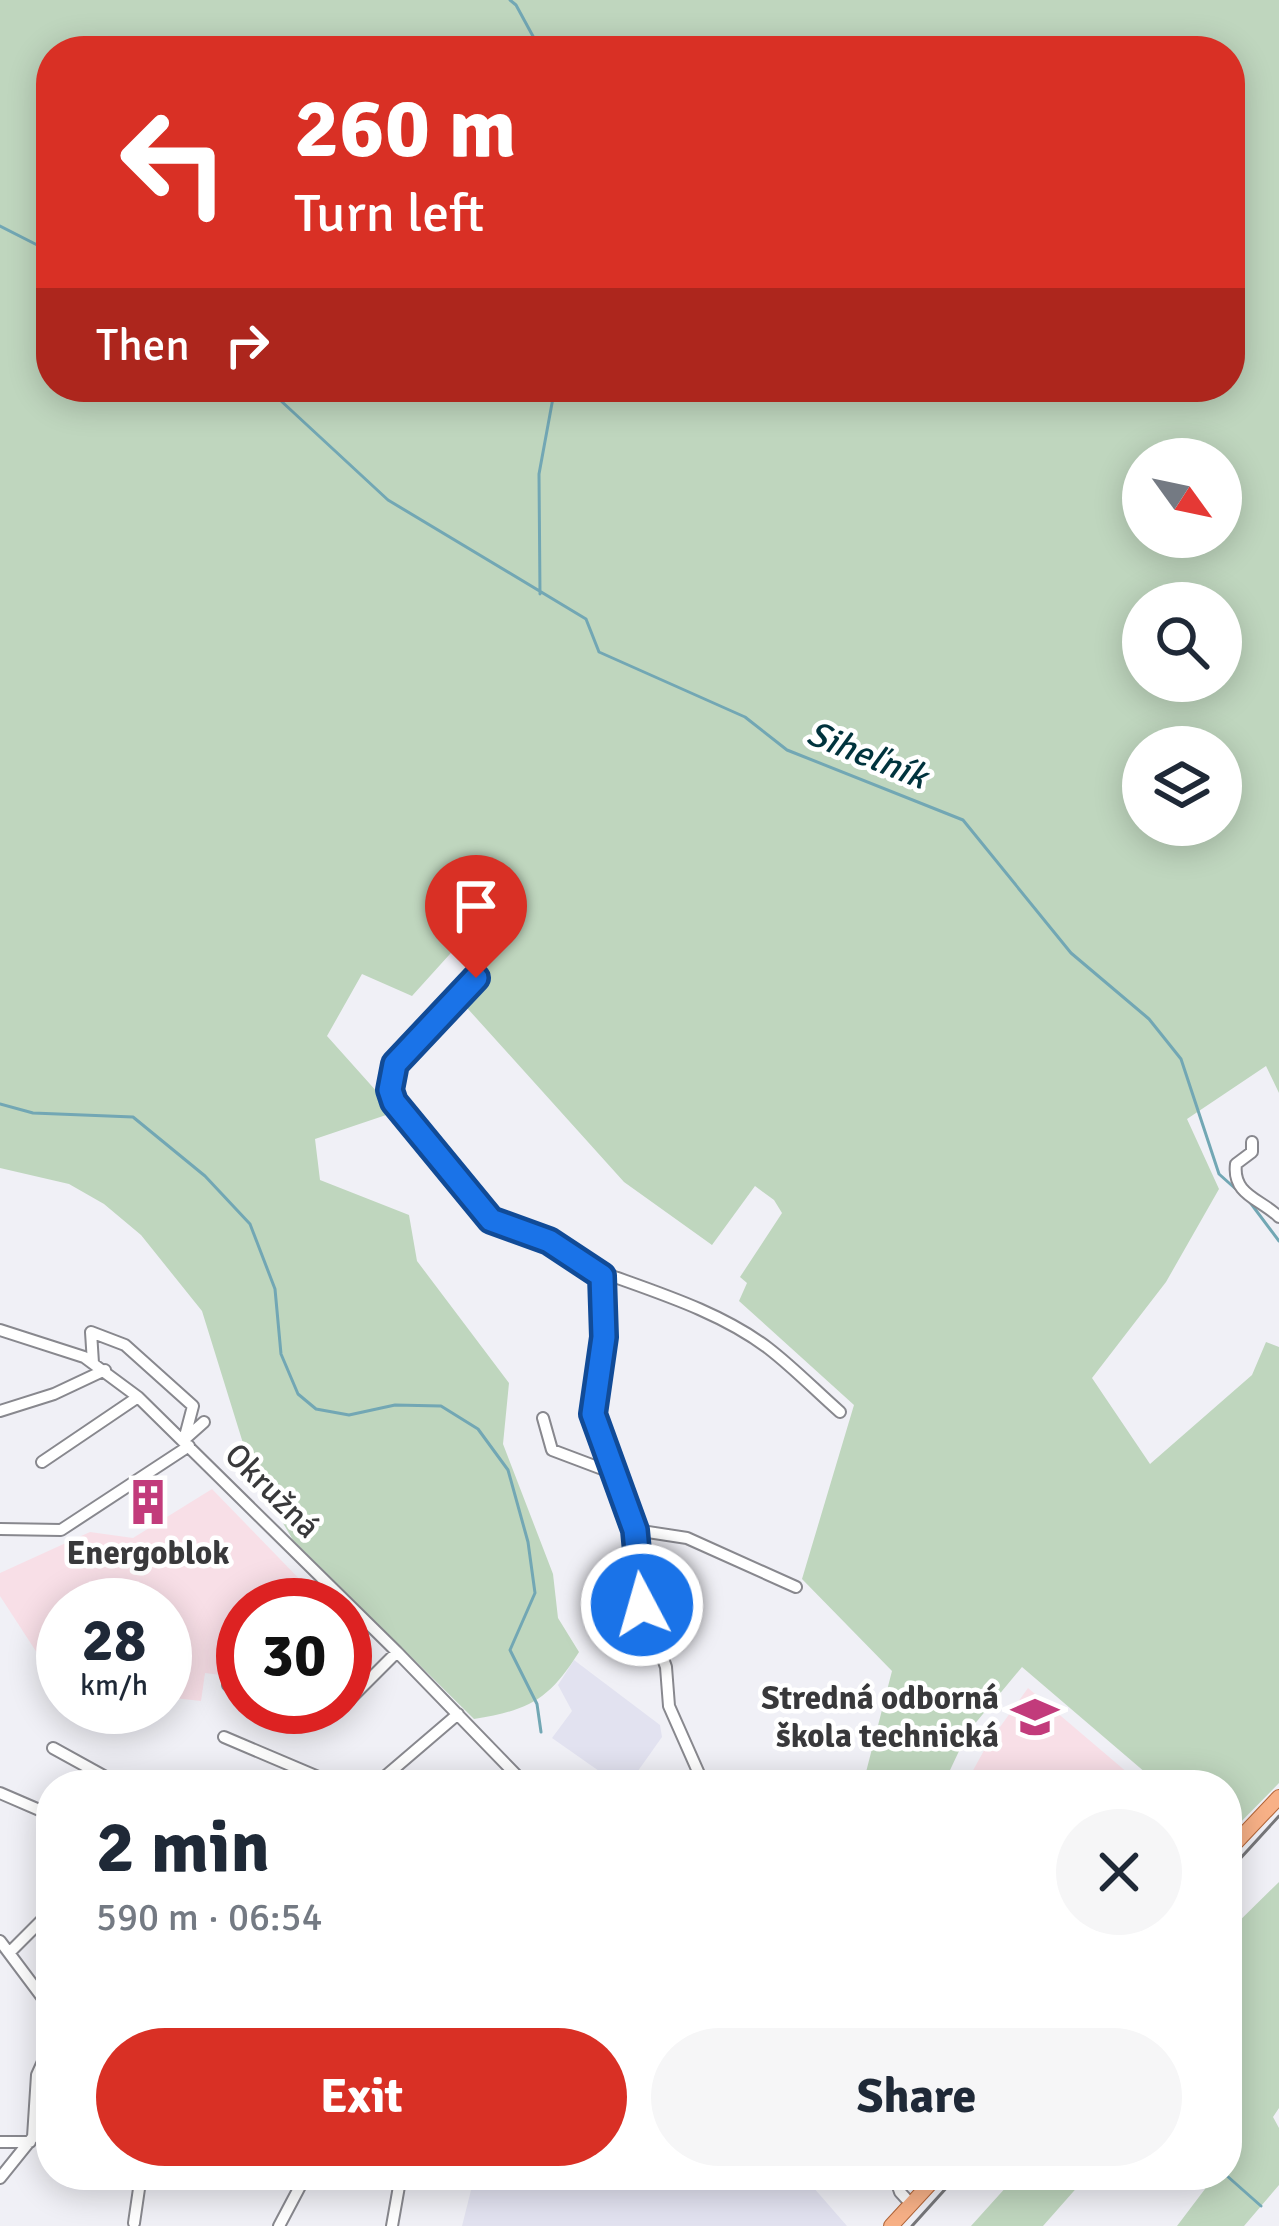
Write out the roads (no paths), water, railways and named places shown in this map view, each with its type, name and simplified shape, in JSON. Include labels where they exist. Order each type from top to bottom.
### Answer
[{"type":"main road","points":[[1242,1836],[1279,1797]]},
{"type":"main road","points":[[891,2226],[924,2190]]},
{"type":"street","points":[[476,978],[395,1064],[390,1090],[394,1102],[491,1220],[549,1241],[602,1276],[692,1306],[747,1335],[766,1346],[840,1412]]},
{"type":"street","points":[[1252,1142],[1252,1153],[1236,1164],[1235,1178],[1244,1192],[1279,1216]]},
{"type":"street","points":[[602,1276],[604,1337],[593,1414],[635,1530],[638,1590],[666,1667],[669,1706],[697,1770]]},
{"type":"street","name":"Okružná","points":[[0,1330],[64,1348],[105,1370],[187,1443],[320,1578]]},
{"type":"street","points":[[93,1363],[92,1332],[125,1345],[193,1406],[187,1443]]},
{"type":"street","points":[[0,1411],[54,1394],[105,1370]]},
{"type":"street","points":[[42,1462],[138,1397]]},
{"type":"street","points":[[543,1418],[552,1450],[613,1473]]},
{"type":"street","points":[[0,1529],[61,1530],[187,1443],[204,1422]]},
{"type":"street","points":[[635,1530],[687,1538],[796,1587]]},
{"type":"street","name":"Okružná","points":[[372,1628],[512,1770]]},
{"type":"street","points":[[372,1677],[397,1652]]},
{"type":"street","points":[[393,1770],[458,1714]]},
{"type":"street","points":[[224,1736],[303,1770]]},
{"type":"street","points":[[53,1748],[93,1770]]},
{"type":"street","points":[[0,1793],[36,1809]]},
{"type":"street","points":[[9,1953],[36,1926]]},
{"type":"street","points":[[0,1941],[36,1989]]},
{"type":"street","points":[[0,2177],[30,2142],[36,2118]]},
{"type":"street","points":[[0,2142],[30,2142]]},
{"type":"street","points":[[135,2225],[138,2190]]},
{"type":"street","points":[[279,2226],[298,2190]]},
{"type":"street","points":[[392,2226],[398,2190]]},
{"type":"street","points":[[899,2190],[911,2204]]},
{"type":"waterway","points":[[510,0],[533,36]]},
{"type":"waterway","name":"Siheľník","points":[[0,226],[36,244]]},
{"type":"waterway","name":"Siheľník","points":[[282,402],[388,500],[586,619],[599,652],[745,717],[787,750],[963,820],[1071,953],[1149,1019],[1181,1059],[1219,1174],[1238,1191]]},
{"type":"waterway","points":[[540,594],[539,474],[552,402]]},
{"type":"waterway","points":[[0,1104],[33,1113],[133,1117],[205,1176],[250,1224],[275,1289],[281,1354],[298,1394],[316,1409],[349,1415],[395,1405],[441,1406],[478,1429],[508,1470],[528,1542],[535,1593],[510,1650],[537,1704],[541,1732]]},
{"type":"waterway","name":"Siheľník","points":[[1249,1201],[1279,1241]]},
{"type":"waterway","points":[[1242,2189],[1261,2206]]},
{"type":"railway","points":[[1242,1857],[1279,1816]]},
{"type":"railway","points":[[912,2226],[944,2190]]},
{"type":"place","name":"Energoblok","points":[[148,1502]]},
{"type":"place","name":"Stredná odborná škola technická","points":[[1035,1717]]}]
